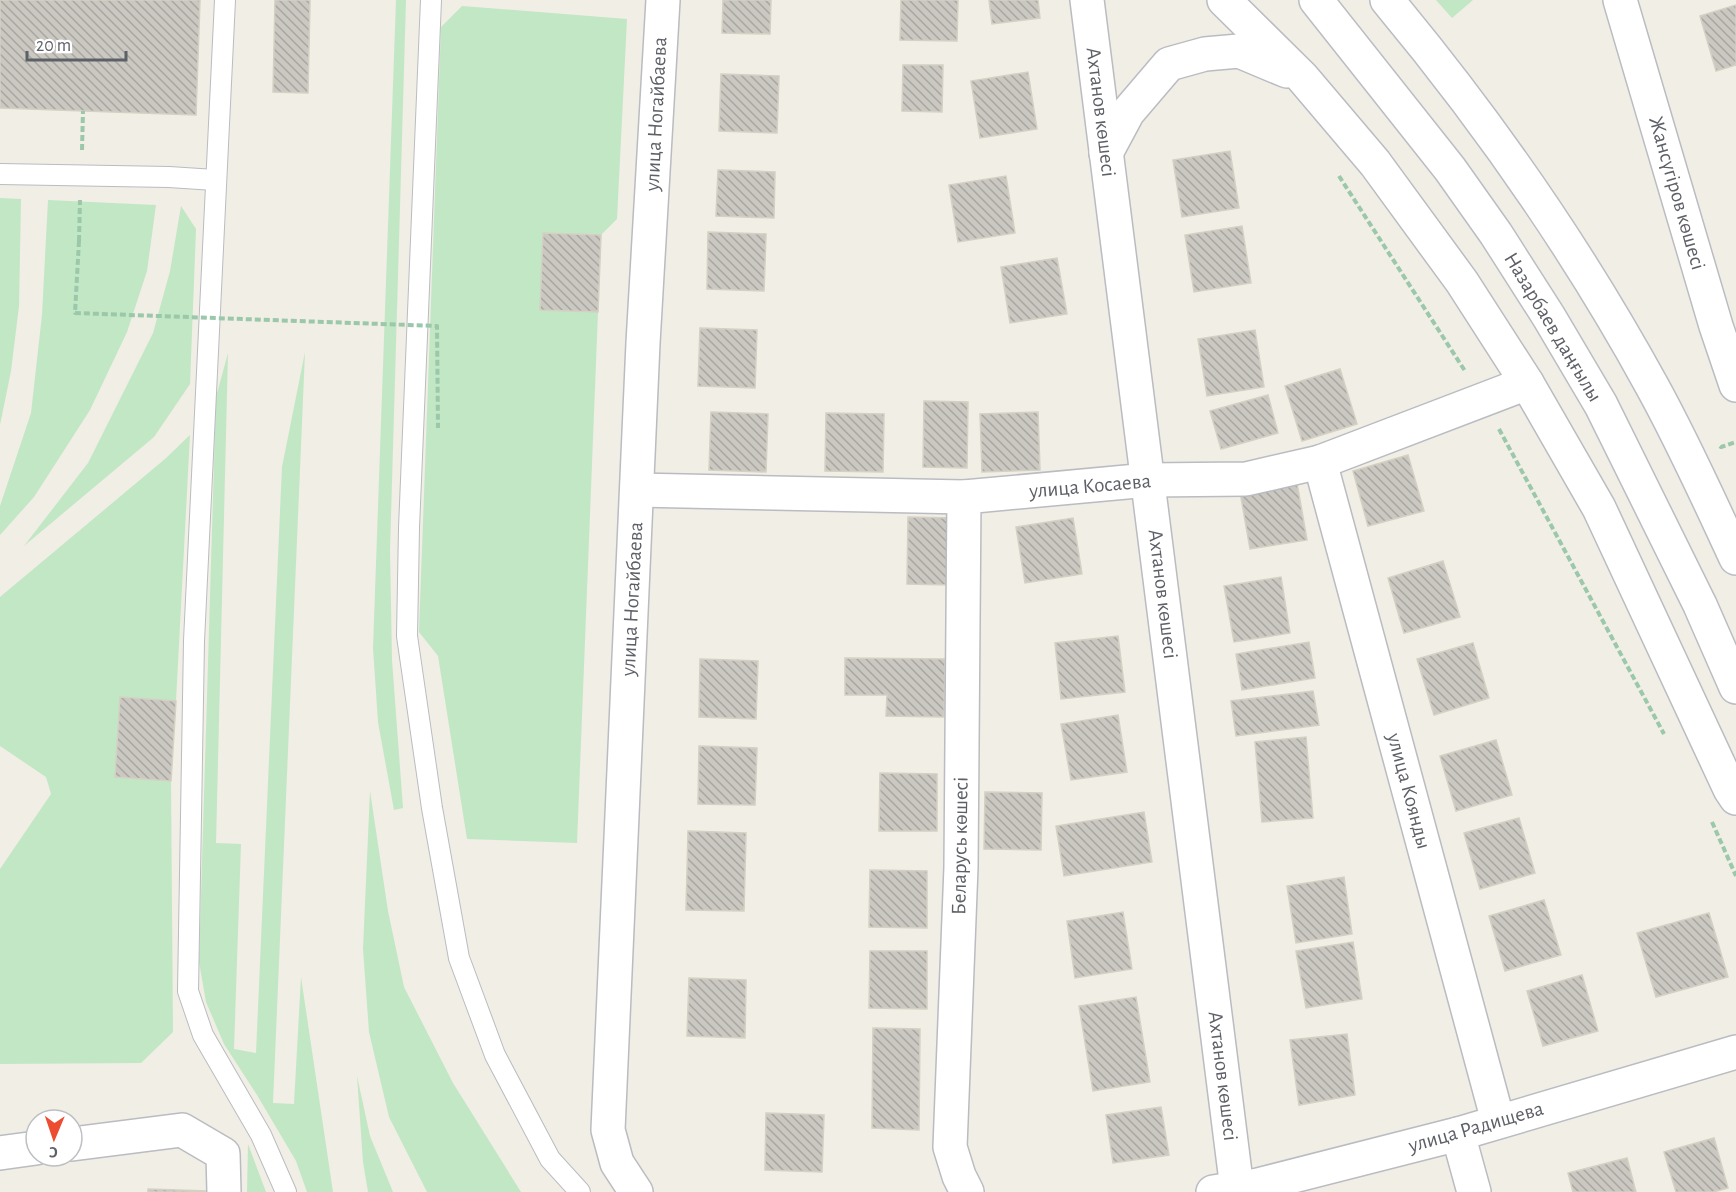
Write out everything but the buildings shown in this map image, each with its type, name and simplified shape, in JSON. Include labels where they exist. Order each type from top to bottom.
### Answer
[{"type":"street","name":"улица Ногайбаева","points":[[636,1192],[617,1163],[608,1130],[643,331],[663,0]]},
{"type":"street","name":"Ахтанов көшесі","points":[[1086,0],[1242,1189]]},
{"type":"street","points":[[1224,0],[1302,77],[1375,163],[1462,282],[1527,383],[1599,508],[1736,798]]},
{"type":"street","name":"Назарбаев даңғылы","points":[[1316,0],[1450,169],[1496,234],[1549,317],[1611,426],[1700,605],[1736,687]]},
{"type":"street","points":[[1387,0],[1483,121],[1561,234],[1652,386],[1736,558]]},
{"type":"street","name":"Жансүгіров көшесі","points":[[1620,0],[1726,323],[1736,385]]},
{"type":"street","points":[[1106,153],[1128,112],[1169,64],[1204,54],[1239,51],[1302,77]]},
{"type":"street","name":"улица Косаева","points":[[637,490],[964,497],[1148,480],[1246,479],[1320,462],[1527,383]]},
{"type":"street","name":"улица Коянды","points":[[1320,462],[1498,1120]]},
{"type":"street","name":"Беларусь көшесі","points":[[964,497],[961,867],[950,1147],[959,1176],[968,1192]]},
{"type":"street","name":"улица Радищева","points":[[1242,1189],[1458,1134],[1498,1120],[1736,1052]]},
{"type":"street","points":[[84,1142],[182,1130],[223,1154],[224,1192]]},
{"type":"street","points":[[1458,1134],[1474,1192]]},
{"type":"street","points":[[0,1153],[24,1150]]},
{"type":"lane","points":[[225,0],[194,641],[188,991],[203,1035],[261,1135],[286,1192]]},
{"type":"lane","points":[[431,0],[409,516],[407,636],[432,808],[459,958],[495,1055],[549,1159],[580,1192]]},
{"type":"lane","points":[[0,174],[215,180]]},
{"type":"path","points":[[79,241],[75,313],[437,326],[438,428]]},
{"type":"green space","points":[[396,0],[406,0],[390,551],[392,660],[403,808],[394,810],[378,722],[373,648]]},
{"type":"green space","points":[[1436,0],[1473,0],[1452,18]]},
{"type":"green space","points":[[462,6],[627,19],[617,219],[601,235],[543,233],[541,310],[598,312],[577,843],[467,839],[438,656],[419,632],[441,27]]},
{"type":"green space","points":[[0,198],[21,199],[19,306],[11,371],[0,425]]},
{"type":"green space","points":[[48,200],[156,205],[147,271],[127,332],[90,410],[34,497],[0,535],[0,506],[31,413],[42,315]]},
{"type":"green space","points":[[181,206],[196,229],[190,384],[154,437],[24,546],[88,463],[153,333],[170,271]]},
{"type":"green space","points":[[305,352],[273,1103],[294,1104],[301,977],[333,1192],[307,1192],[296,1161],[224,1044],[206,1002],[199,962],[216,397],[228,353],[216,843],[241,844],[234,1049],[256,1053],[282,467]]},
{"type":"green space","points":[[190,435],[176,701],[120,698],[115,777],[171,781],[173,1032],[141,1063],[0,1064],[0,869],[51,794],[46,777],[0,746],[0,597],[165,459]]},
{"type":"green space","points":[[370,791],[388,911],[404,987],[453,1083],[521,1192],[427,1192],[389,1117],[369,1032],[363,949]]},
{"type":"green space","points":[[357,1076],[370,1136],[393,1192],[368,1192],[363,1162]]},
{"type":"green space","points":[[248,1144],[266,1192],[247,1192]]}]
